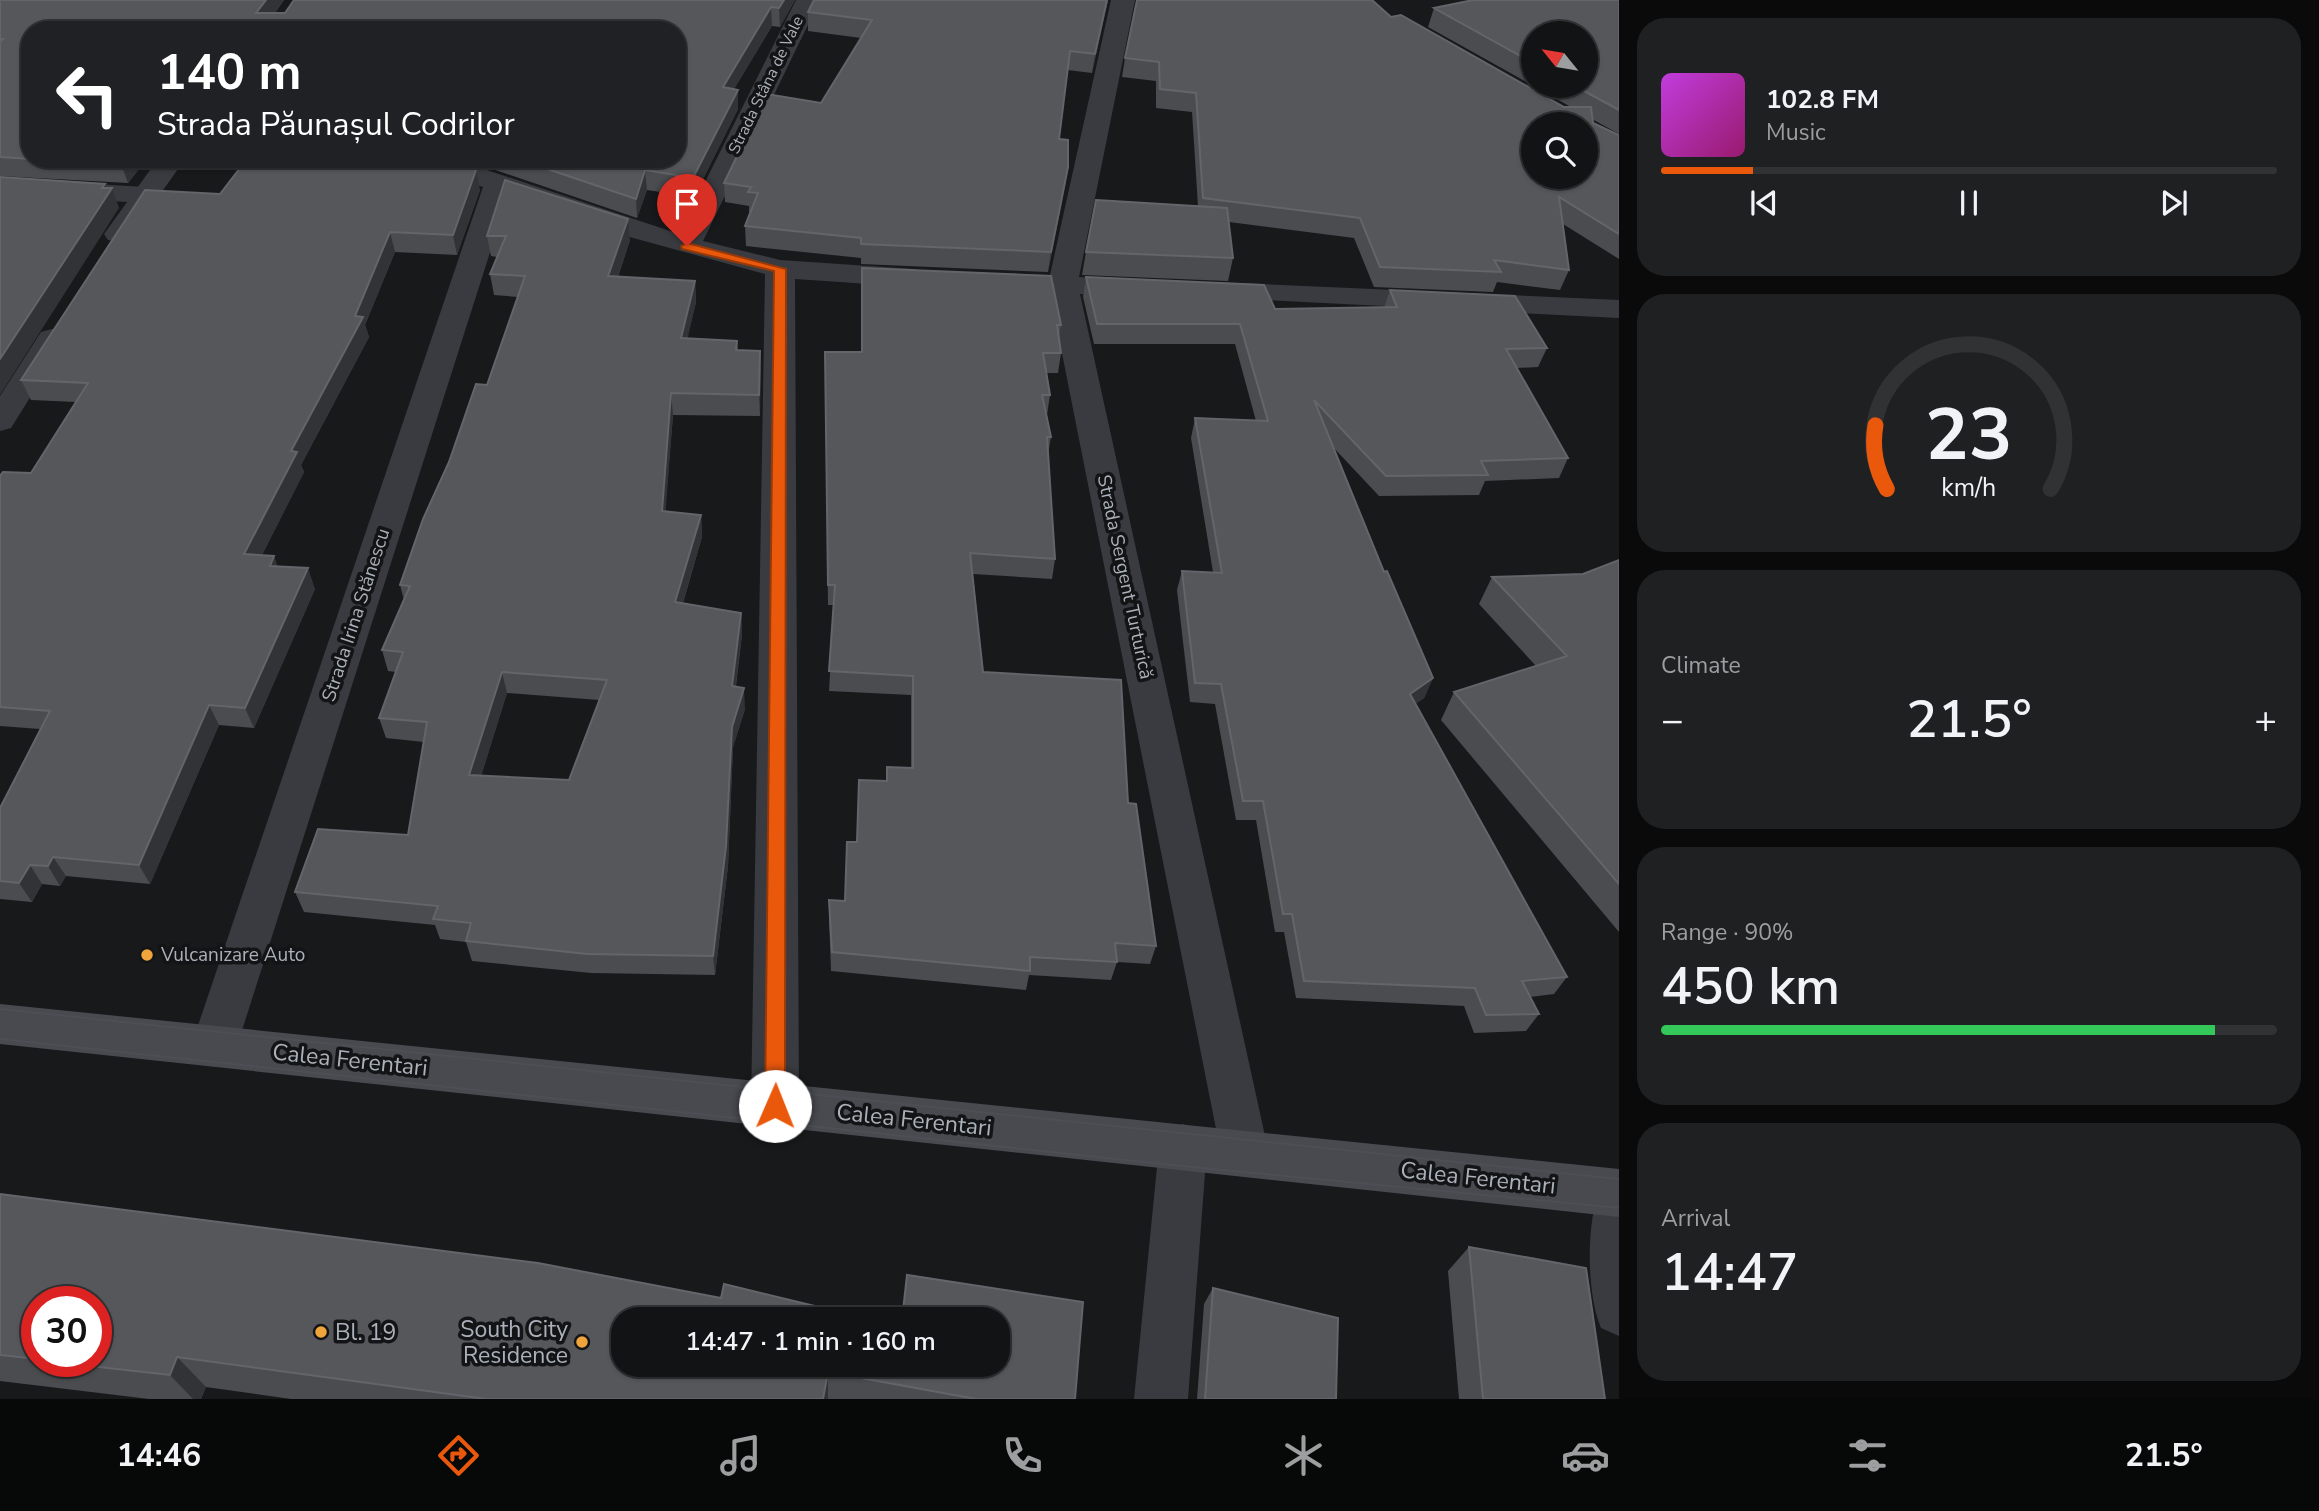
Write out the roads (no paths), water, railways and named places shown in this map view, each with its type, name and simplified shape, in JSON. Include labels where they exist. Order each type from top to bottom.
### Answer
[{"type":"main road","name":"Calea Ferentari","points":[[0,1024],[1619,1193]]},
{"type":"street","name":"Strada Stâna de Vale","points":[[687,246],[808,0]]},
{"type":"street","name":"Strada Sergent Turturică","points":[[1123,0],[1063,285],[1245,1154]]},
{"type":"street","points":[[102,258],[165,168]]},
{"type":"street","points":[[453,168],[687,246],[780,269],[1063,285],[1619,309]]},
{"type":"street","name":"Strada Irina Stănescu","points":[[214,1046],[498,184]]},
{"type":"street","points":[[0,186],[144,195]]},
{"type":"street","points":[[775,1106],[780,269]]},
{"type":"street","points":[[0,421],[65,316]]},
{"type":"street","points":[[1161,1399],[1183,1147]]},
{"type":"street","points":[[1619,1202],[1616,1243],[1619,1310]]},
{"type":"tram line","points":[[0,1009],[1619,1179]]},
{"type":"tram line","points":[[0,1039],[1182,1166],[1619,1208]]},
{"type":"place","name":"Vulcanizare Auto","points":[[147,955]]},
{"type":"place","name":"Bl. 19","points":[[321,1332]]},
{"type":"place","name":"South City Residence","points":[[582,1342]]}]
